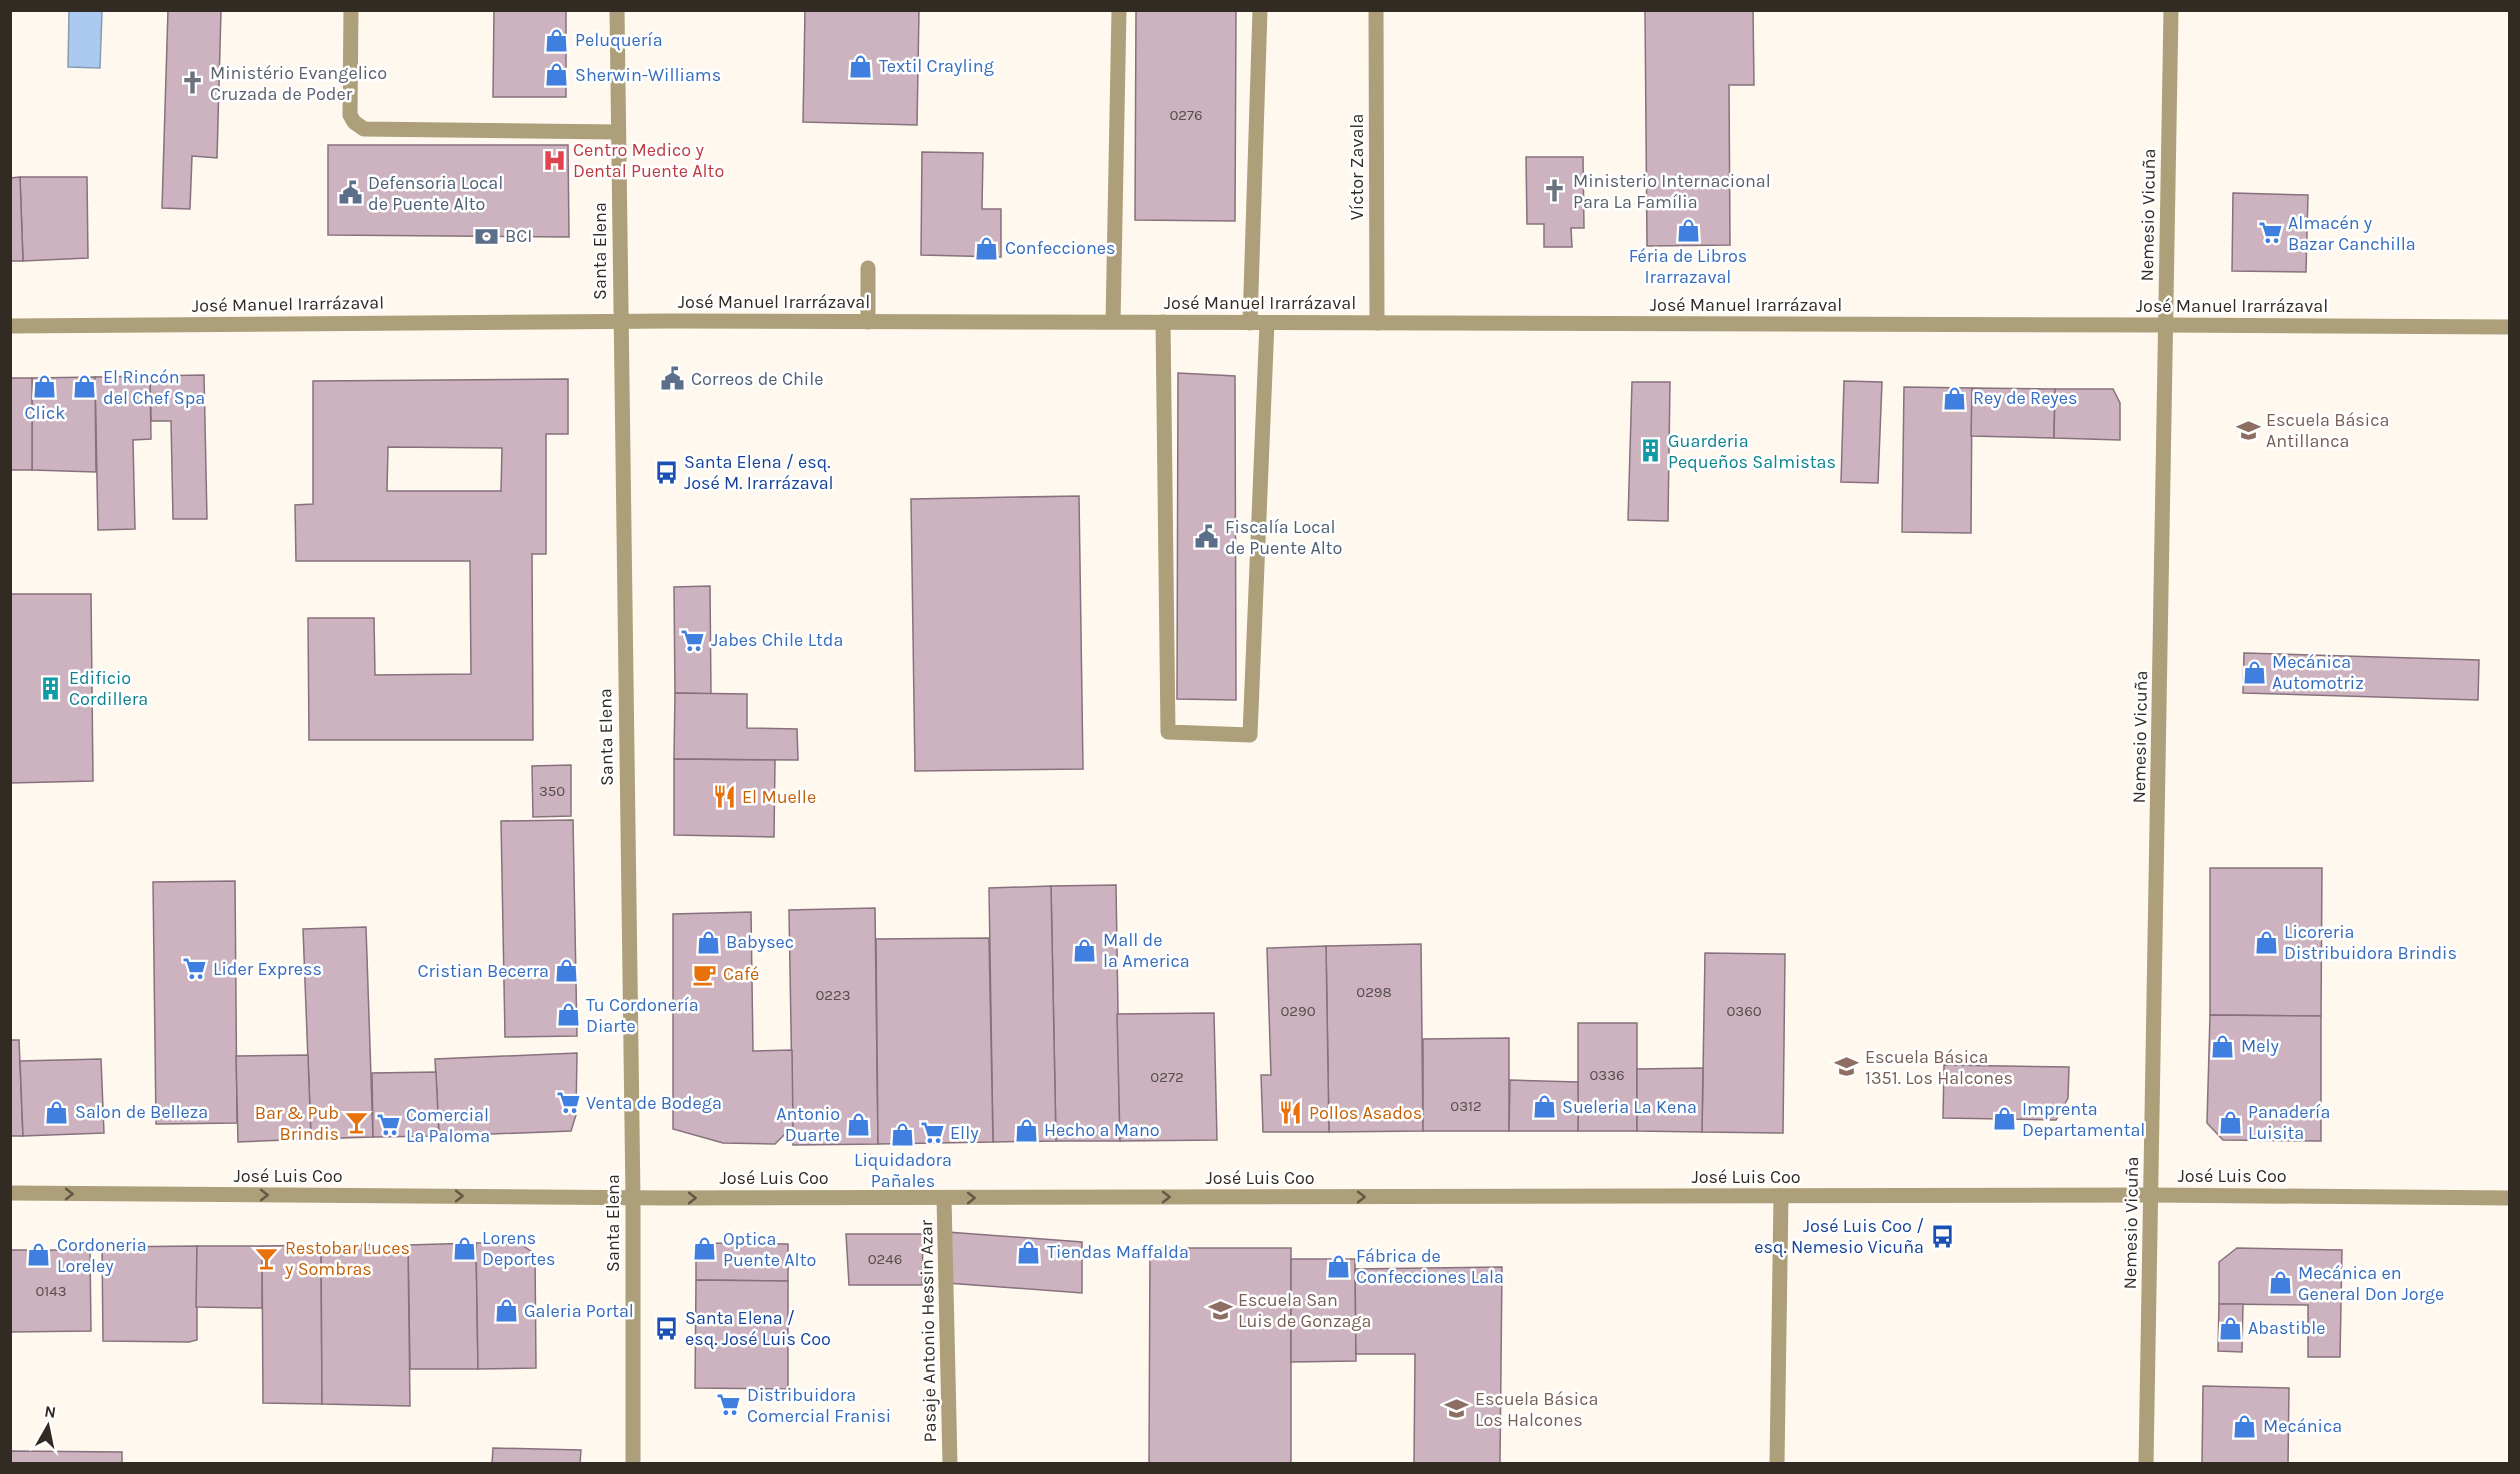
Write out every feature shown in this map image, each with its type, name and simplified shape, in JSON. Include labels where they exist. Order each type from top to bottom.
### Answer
[{"type":"street","points":[[351,10],[350,115],[354,122],[364,129],[618,132]]},
{"type":"street","name":"Santa Elena","points":[[617,10],[633,1198],[633,1464]]},
{"type":"street","points":[[1113,322],[1119,10]]},
{"type":"street","points":[[1250,323],[1260,10]]},
{"type":"street","name":"Víctor Zavala","points":[[1376,10],[1377,323]]},
{"type":"street","name":"Nemesio Vicuña","points":[[2146,1464],[2171,10]]},
{"type":"street","points":[[868,267],[868,322]]},
{"type":"street","name":"José Manuel Irarrázaval","points":[[10,326],[620,321],[2510,327]]},
{"type":"street","points":[[1163,322],[1168,732],[1250,735],[1267,323]]},
{"type":"street","name":"José Luis Coo","points":[[10,1193],[633,1198],[1781,1196],[2510,1198]]},
{"type":"street","points":[[1777,1464],[1781,1196]]},
{"type":"street","name":"Pasaje Antonio Hessin Azar","points":[[944,1198],[950,1464]]},
{"type":"water","points":[[69,11],[102,11],[100,68],[68,67]]},
{"type":"building","name":"Ministério Evangelico Cruzada de Poder","points":[[168,10],[221,10],[217,158],[192,156],[190,209],[162,208]]},
{"type":"building","points":[[494,10],[566,10],[566,97],[493,97]]},
{"type":"building","name":"Textil Crayling","points":[[805,10],[919,10],[917,125],[803,122]]},
{"type":"building","points":[[1136,10],[1236,10],[1235,221],[1135,220]]},
{"type":"building","points":[[1645,10],[1753,10],[1754,85],[1729,85],[1730,245],[1647,246]]},
{"type":"building","points":[[328,145],[568,145],[569,237],[328,235]]},
{"type":"building","points":[[922,152],[983,153],[982,209],[1001,209],[1001,257],[921,255]]},
{"type":"building","name":"Ministerio Internacional Para La Família","points":[[1526,157],[1583,157],[1584,228],[1571,228],[1572,247],[1544,247],[1544,224],[1527,224]]},
{"type":"building","points":[[20,177],[87,177],[88,258],[23,261]]},
{"type":"building","points":[[20,177],[23,261],[10,261],[10,178]]},
{"type":"building","name":"Almacén y Bazar Canchilla","points":[[2233,193],[2308,195],[2306,272],[2232,271]]},
{"type":"building","name":"Fiscalía Local de Puente Alto","points":[[1178,373],[1235,376],[1236,700],[1177,699]]},
{"type":"building","points":[[204,375],[207,519],[173,519],[171,421],[151,421],[150,376]]},
{"type":"building","points":[[150,376],[151,439],[133,440],[135,529],[98,530],[95,377]]},
{"type":"building","points":[[95,377],[96,472],[32,470],[32,378]]},
{"type":"building","points":[[10,378],[32,378],[32,470],[10,470]]},
{"type":"building","points":[[568,379],[568,434],[546,434],[546,554],[532,554],[533,740],[309,740],[308,618],[374,618],[375,675],[471,674],[470,561],[296,561],[295,505],[313,504],[313,381]],"holes":[[[388,447],[502,448],[501,491],[387,491]]]},
{"type":"building","points":[[1844,381],[1882,382],[1878,483],[1841,482]]},
{"type":"building","name":"Guarderia Pequeños Salmistas","points":[[1632,382],[1670,382],[1668,521],[1628,520]]},
{"type":"building","points":[[1904,387],[1972,388],[1971,533],[1902,532]]},
{"type":"building","points":[[1972,388],[2055,389],[2054,438],[1971,436]]},
{"type":"building","points":[[2055,389],[2113,389],[2120,403],[2120,440],[2054,438]]},
{"type":"building","points":[[1079,496],[1083,769],[915,771],[911,499]]},
{"type":"building","name":"Jabes Chile Ltda","points":[[710,586],[711,694],[675,693],[674,587]]},
{"type":"building","name":"Edificio Cordillera","points":[[10,594],[91,594],[93,781],[10,783]]},
{"type":"building","points":[[2244,653],[2479,660],[2478,700],[2243,693]]},
{"type":"building","points":[[675,693],[747,694],[747,728],[797,729],[798,760],[674,759]]},
{"type":"building","name":"El Muelle","points":[[674,759],[775,760],[774,837],[674,835]]},
{"type":"building","points":[[571,765],[571,816],[533,817],[532,766]]},
{"type":"building","points":[[573,820],[577,1036],[505,1037],[501,821]]},
{"type":"building","name":"Licoreria Distribuidora Brindis","points":[[2210,868],[2322,868],[2321,1016],[2210,1015]]},
{"type":"building","name":"Lider Express","points":[[235,881],[237,1123],[156,1124],[153,882]]},
{"type":"building","name":"Mall de la America","points":[[1116,885],[1120,1141],[1056,1141],[1051,886]]},
{"type":"building","points":[[1051,886],[1056,1141],[993,1142],[989,888]]},
{"type":"building","points":[[875,908],[878,1144],[793,1145],[789,910]]},
{"type":"building","points":[[751,912],[753,1051],[792,1050],[793,1126],[775,1144],[723,1143],[673,1129],[673,914]]},
{"type":"building","points":[[366,927],[373,1137],[311,1139],[303,929]]},
{"type":"building","points":[[989,938],[993,1142],[878,1144],[876,939]]},
{"type":"building","points":[[1421,944],[1423,1131],[1329,1132],[1326,946]]},
{"type":"building","points":[[1326,946],[1329,1132],[1263,1132],[1261,1075],[1271,1075],[1267,948]]},
{"type":"building","points":[[1705,953],[1785,954],[1783,1133],[1702,1132]]},
{"type":"building","points":[[1214,1013],[1217,1140],[1120,1141],[1117,1014]]},
{"type":"building","points":[[2210,1015],[2321,1016],[2321,1141],[2223,1140],[2207,1123]]},
{"type":"building","points":[[1578,1023],[1637,1023],[1637,1131],[1578,1131]]},
{"type":"building","points":[[1509,1038],[1509,1131],[1423,1131],[1423,1039]]},
{"type":"building","points":[[10,1040],[19,1040],[23,1136],[10,1136]]},
{"type":"building","points":[[577,1053],[576,1115],[571,1131],[439,1136],[435,1059]]},
{"type":"building","points":[[308,1055],[311,1139],[238,1142],[236,1056]]},
{"type":"building","points":[[101,1059],[104,1133],[23,1136],[20,1061]]},
{"type":"building","points":[[1944,1065],[2069,1067],[2068,1098],[2056,1120],[1943,1118]]},
{"type":"building","points":[[1703,1068],[1702,1132],[1637,1131],[1637,1069]]},
{"type":"building","points":[[436,1072],[439,1136],[373,1137],[372,1073]]},
{"type":"building","name":"Sueleria La Kena","points":[[1510,1080],[1578,1082],[1578,1131],[1509,1131]]},
{"type":"building","points":[[947,1232],[1082,1242],[1082,1293],[947,1283]]},
{"type":"building","points":[[846,1234],[923,1234],[922,1285],[849,1285]]},
{"type":"building","points":[[476,1243],[478,1369],[410,1369],[408,1245]]},
{"type":"building","name":"Galeria Portal","points":[[476,1243],[519,1243],[535,1254],[536,1368],[478,1369]]},
{"type":"building","points":[[696,1243],[788,1244],[788,1281],[696,1280]]},
{"type":"building","points":[[321,1245],[322,1404],[263,1403],[262,1246]]},
{"type":"building","points":[[321,1245],[408,1245],[410,1406],[322,1404]]},
{"type":"building","points":[[197,1246],[197,1340],[189,1342],[103,1341],[102,1247]]},
{"type":"building","points":[[197,1246],[262,1246],[262,1308],[196,1307]]},
{"type":"building","name":"Escuela San Luis de Gonzaga","points":[[1150,1248],[1291,1248],[1291,1464],[1149,1464]]},
{"type":"building","name":"Mecánica en General Don Jorge","points":[[2237,1248],[2342,1250],[2340,1357],[2308,1357],[2308,1305],[2219,1304],[2219,1262]]},
{"type":"building","points":[[10,1250],[90,1250],[91,1331],[10,1332]]},
{"type":"building","points":[[1291,1259],[1355,1259],[1356,1361],[1291,1362]]},
{"type":"building","name":"Escuela Básica Los Halcones","points":[[1502,1267],[1500,1463],[1414,1464],[1415,1354],[1356,1354],[1355,1269]]},
{"type":"building","points":[[696,1280],[788,1281],[788,1389],[695,1388]]},
{"type":"building","name":"Abastible","points":[[2219,1304],[2243,1304],[2242,1352],[2218,1351]]},
{"type":"building","name":"Mecánica","points":[[2203,1386],[2289,1388],[2288,1464],[2202,1464]]},
{"type":"building","points":[[493,1448],[581,1450],[580,1464],[492,1464]]},
{"type":"building","points":[[10,1451],[122,1452],[122,1464],[10,1464]]},
{"type":"place","name":"Peluquería","points":[[557,40]]},
{"type":"place","name":"Textil Crayling","points":[[861,66]]},
{"type":"place","name":"Sherwin-Williams","points":[[557,75]]},
{"type":"place","name":"Ministério Evangelico Cruzada de Poder","points":[[192,83]]},
{"type":"place","name":"Centro Medico y Dental Puente Alto","points":[[555,160]]},
{"type":"place","name":"Ministerio Internacional Para La Família","points":[[1555,191]]},
{"type":"place","name":"Defensoria Local de Puente Alto","points":[[350,193]]},
{"type":"place","name":"Féria de Libros Irarrazaval","points":[[1688,230]]},
{"type":"place","name":"Almacén y Bazar Canchilla","points":[[2270,233]]},
{"type":"place","name":"BCI","points":[[487,236]]},
{"type":"place","name":"Confecciones","points":[[987,248]]},
{"type":"place","name":"Correos de Chile","points":[[673,379]]},
{"type":"place","name":"Click","points":[[45,387]]},
{"type":"place","name":"El Rincón del Chef Spa","points":[[85,387]]},
{"type":"place","name":"Rey de Reyes","points":[[1955,398]]},
{"type":"place","name":"Escuela Básica Antillanca","points":[[2248,430]]},
{"type":"place","name":"Guarderia Pequeños Salmistas","points":[[1650,451]]},
{"type":"place","name":"Santa Elena / esq. José M. Irarrázaval","points":[[666,472]]},
{"type":"place","name":"Fiscalía Local de Puente Alto","points":[[1207,537]]},
{"type":"place","name":"Jabes Chile Ltda","points":[[693,640]]},
{"type":"place","name":"Mecánica Automotriz","points":[[2254,672]]},
{"type":"place","name":"Edificio Cordillera","points":[[51,688]]},
{"type":"place","name":"El Muelle","points":[[724,797]]},
{"type":"place","name":"Babysec","points":[[708,942]]},
{"type":"place","name":"Licoreria Distribuidora Brindis","points":[[2266,942]]},
{"type":"place","name":"Mall de la America","points":[[1085,950]]},
{"type":"place","name":"Lider Express","points":[[195,969]]},
{"type":"place","name":"Cristian Becerra","points":[[567,971]]},
{"type":"place","name":"Café","points":[[705,974]]},
{"type":"place","name":"Tu Cordonería Diarte","points":[[568,1015]]},
{"type":"place","name":"Mely","points":[[2223,1046]]},
{"type":"place","name":"Escuela Básica 1351. Los Halcones","points":[[1847,1067]]},
{"type":"place","name":"Venta de Bodega","points":[[568,1103]]},
{"type":"place","name":"Sueleria La Kena","points":[[1544,1107]]},
{"type":"place","name":"Salon de Belleza","points":[[57,1112]]},
{"type":"place","name":"Pollos Asados","points":[[1291,1113]]},
{"type":"place","name":"Imprenta Departamental","points":[[2004,1119]]},
{"type":"place","name":"Panadería Luisita","points":[[2230,1122]]},
{"type":"place","name":"Bar & Pub Brindis","points":[[357,1123]]},
{"type":"place","name":"Antonio Duarte","points":[[858,1124]]},
{"type":"place","name":"Comercial La Paloma","points":[[388,1125]]},
{"type":"place","name":"Hecho a Mano","points":[[1026,1130]]},
{"type":"place","name":"Elly","points":[[932,1133]]},
{"type":"place","name":"Liquidadora Pañales","points":[[903,1134]]},
{"type":"place","name":"José Luis Coo / esq. Nemesio Vicuña","points":[[1942,1236]]},
{"type":"place","name":"Lorens Deportes","points":[[464,1248]]},
{"type":"place","name":"Optica Puente Alto","points":[[705,1249]]},
{"type":"place","name":"Tiendas Maffalda","points":[[1029,1252]]},
{"type":"place","name":"Cordoneria Loreley","points":[[39,1255]]},
{"type":"place","name":"Restobar Luces y Sombras","points":[[267,1258]]},
{"type":"place","name":"Fábrica de Confecciones Lala","points":[[1338,1266]]},
{"type":"place","name":"Mecánica en General Don Jorge","points":[[2280,1283]]},
{"type":"place","name":"Escuela San Luis de Gonzaga","points":[[1220,1310]]},
{"type":"place","name":"Galeria Portal","points":[[506,1311]]},
{"type":"place","name":"Santa Elena / esq. José Luis Coo","points":[[667,1328]]},
{"type":"place","name":"Abastible","points":[[2230,1328]]},
{"type":"place","name":"Distribuidora Comercial Franisi","points":[[729,1405]]},
{"type":"place","name":"Escuela Básica Los Halcones","points":[[1457,1409]]},
{"type":"place","name":"Mecánica","points":[[2245,1426]]}]
